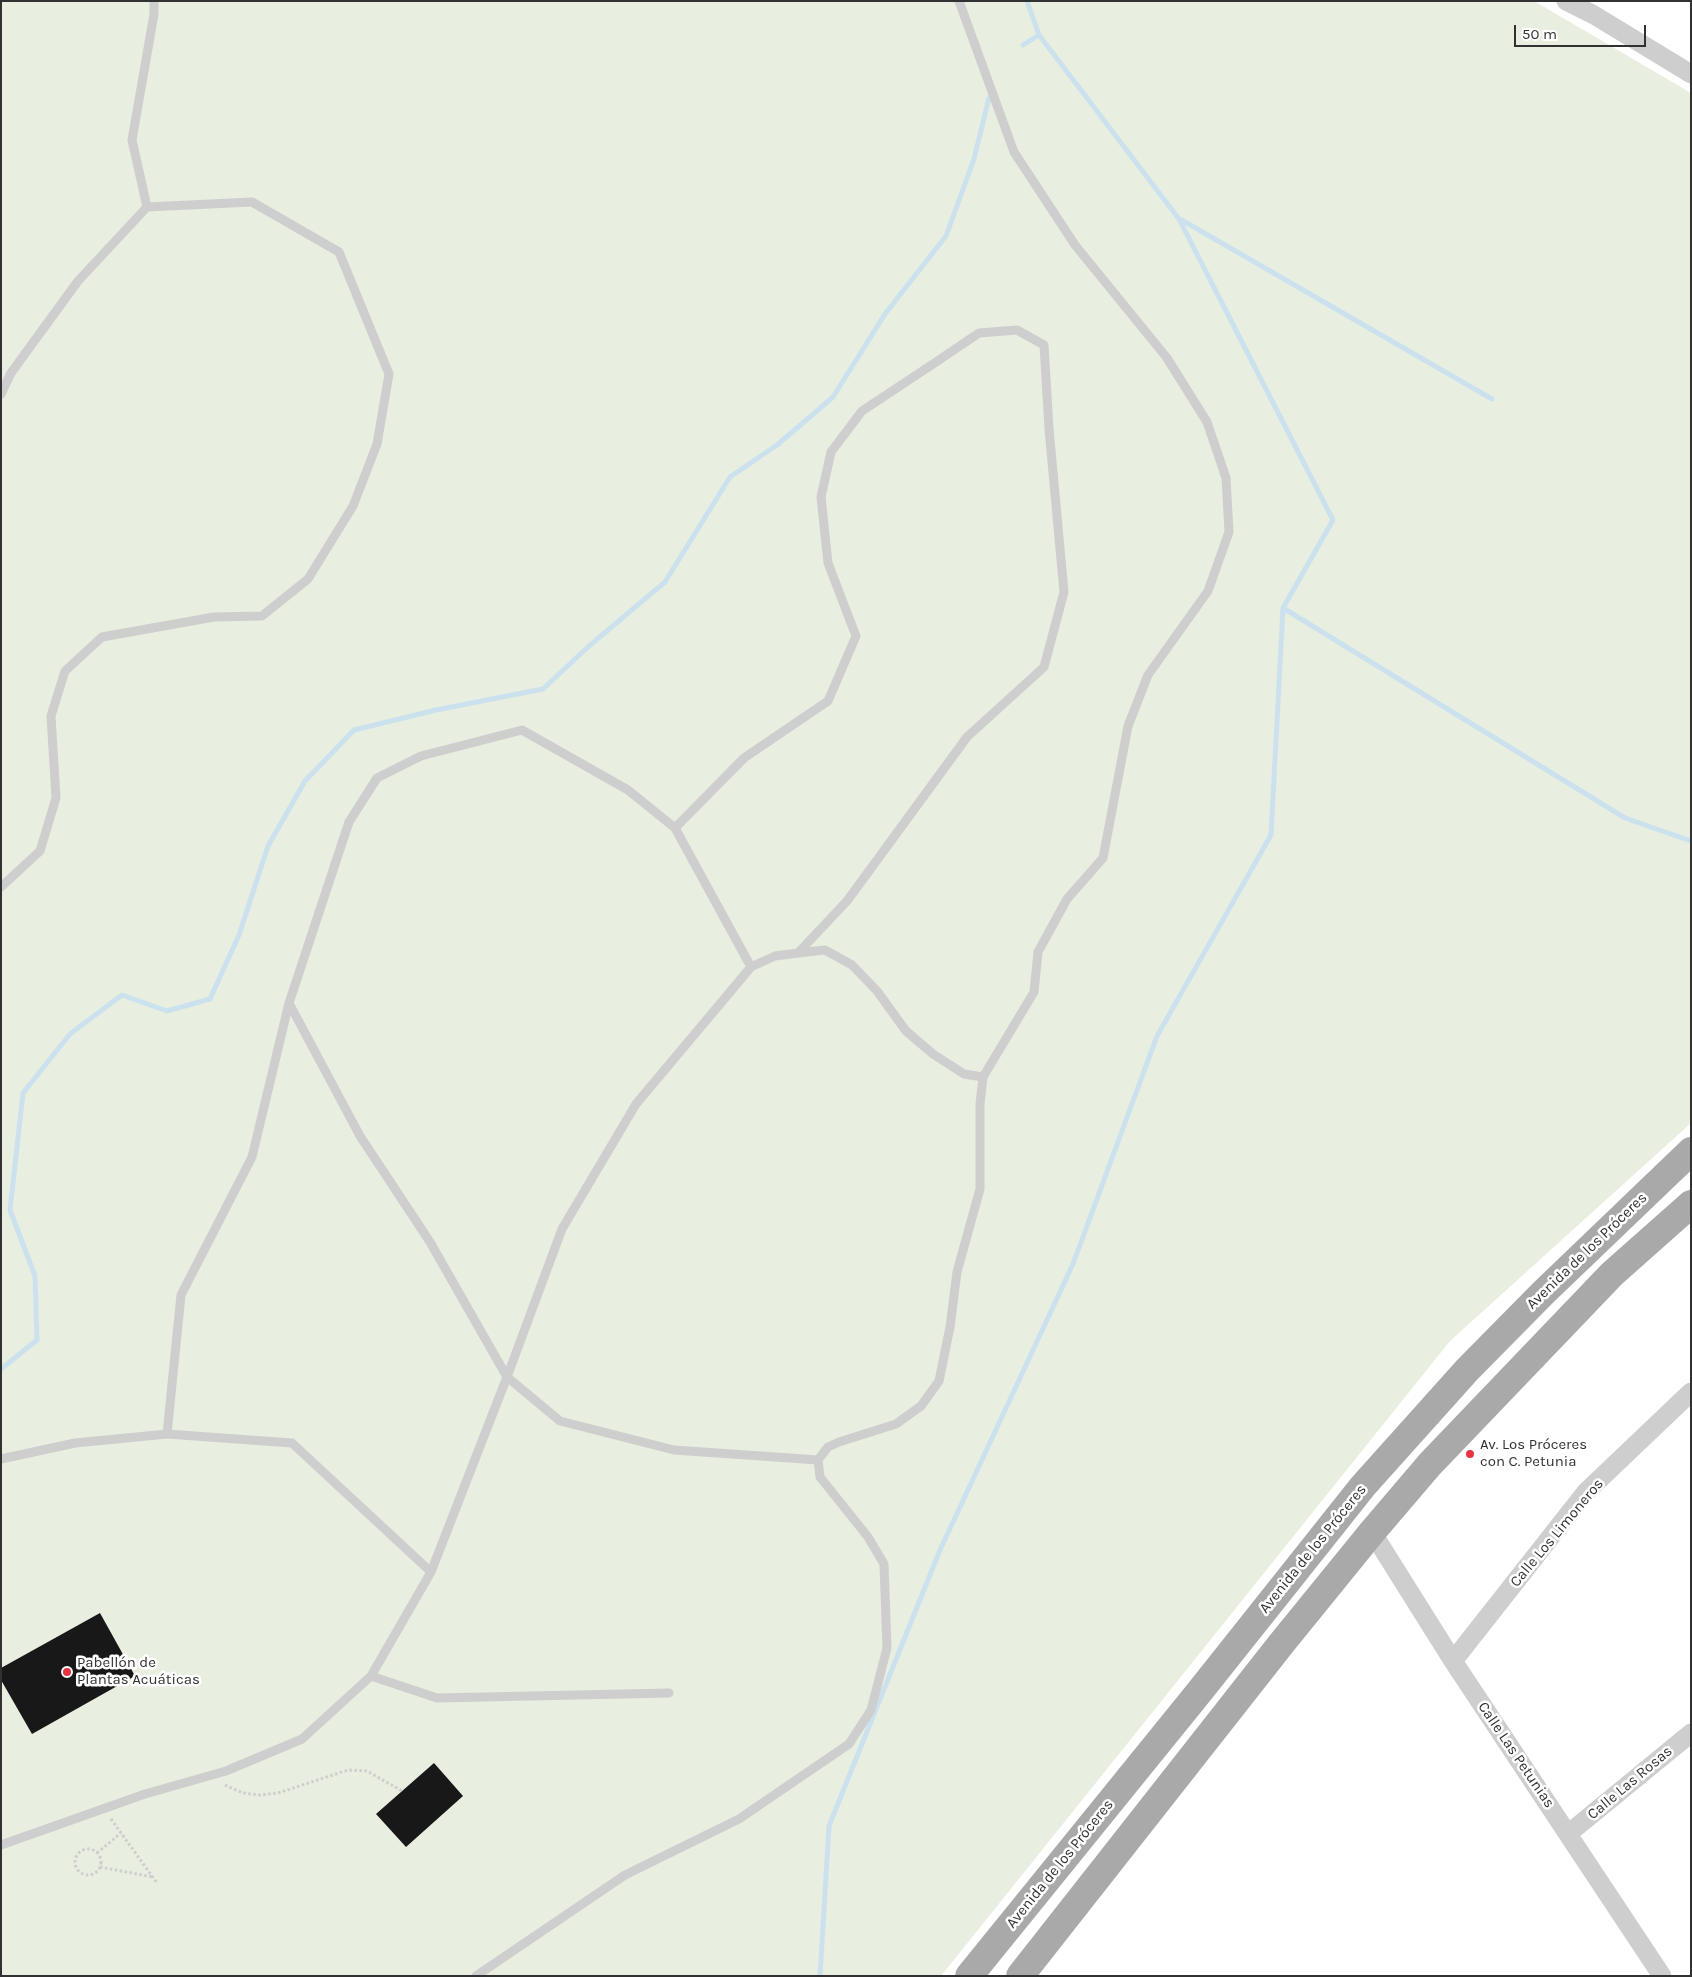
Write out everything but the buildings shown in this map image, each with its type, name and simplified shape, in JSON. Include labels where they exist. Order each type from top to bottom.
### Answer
[{"type":"main road","name":"Avenida de los Próceres","points":[[969,1976],[1194,1699],[1363,1486],[1467,1370],[1691,1151]]},
{"type":"main road","points":[[1020,1976],[1372,1532],[1486,1404],[1593,1293],[1691,1204]]},
{"type":"street","points":[[1566,1],[1594,15],[1691,74]]},
{"type":"street","name":"Calle Los Limoneros","points":[[1453,1661],[1586,1492],[1691,1392]]},
{"type":"street","name":"Calle Las Petunias","points":[[1372,1532],[1453,1661],[1662,1976]]},
{"type":"street","name":"Calle Las Rosas","points":[[1568,1834],[1691,1733]]},
{"type":"lane","points":[[147,207],[132,140],[154,14],[154,1]]},
{"type":"lane","points":[[476,1976],[625,1875],[739,1818],[850,1744],[871,1710],[887,1648],[884,1564],[868,1537],[820,1477],[818,1460],[828,1448],[839,1442],[896,1424],[920,1406],[939,1381],[950,1327],[957,1272],[980,1189],[980,1104],[983,1077],[1034,992],[1038,952],[1046,937],[1067,899],[1103,858],[1128,726],[1148,675],[1208,591],[1229,532],[1226,478],[1207,422],[1167,358],[1075,245],[1014,152],[959,1]]},
{"type":"lane","points":[[1,394],[11,373],[78,280],[147,207],[252,202],[339,252],[389,374],[377,444],[353,506],[308,579],[262,616],[214,617],[102,637],[65,671],[51,716],[56,798],[40,851],[1,887]]},
{"type":"lane","points":[[675,828],[744,758],[828,701],[856,636],[828,563],[821,497],[832,452],[862,411],[979,333],[1017,330],[1044,345],[1048,429],[1064,592],[1044,667],[967,737],[847,901],[798,954]]},
{"type":"lane","points":[[167,1434],[181,1295],[252,1157],[289,1002],[349,822],[377,778],[421,756],[522,730],[628,790],[675,828],[751,967]]},
{"type":"lane","points":[[2,1844],[104,1809],[210,1776],[302,1739],[371,1676],[431,1572],[508,1377],[562,1230],[636,1104],[751,967],[775,956],[825,950],[852,965],[877,991],[906,1031],[933,1054],[964,1074],[983,1077]]},
{"type":"lane","points":[[289,1002],[360,1136],[430,1242],[508,1377],[560,1422],[674,1450],[818,1460]]},
{"type":"lane","points":[[1,1459],[75,1443],[167,1434],[292,1443],[431,1572]]},
{"type":"lane","points":[[371,1676],[437,1698],[669,1694]]},
{"type":"path","points":[[210,1776],[229,1788],[243,1793],[260,1795],[295,1789],[348,1770],[367,1770],[402,1791]]},
{"type":"path","points":[[104,1809],[157,1883]]},
{"type":"path","points":[[97,1853],[121,1833]]},
{"type":"path","points":[[87,1850],[97,1853],[100,1857],[100,1867],[97,1871],[88,1875],[80,1872],[76,1864],[78,1855],[82,1851],[87,1850]]},
{"type":"path","points":[[100,1867],[153,1877]]},
{"type":"shaded area","points":[[1,1],[1534,1],[1691,93],[1691,1123],[1450,1341],[941,1976],[1,1976]]},
{"type":"waterway","points":[[1027,1],[1039,35],[1179,219],[1333,520],[1283,608],[1625,818],[1691,841]]},
{"type":"waterway","points":[[1023,45],[1039,35]]},
{"type":"waterway","points":[[1,1369],[37,1340],[35,1276],[10,1210],[23,1093],[70,1034],[122,995],[167,1011],[210,999],[239,935],[268,846],[305,781],[354,730],[436,710],[543,689],[589,646],[665,582],[730,477],[777,445],[833,397],[885,314],[946,236],[974,159],[989,98]]},
{"type":"waterway","points":[[1180,219],[1492,399]]},
{"type":"waterway","points":[[820,1976],[829,1826],[940,1550],[1073,1264],[1157,1036],[1271,835],[1283,608]]},
{"type":"place","name":"Av. Los Próceres con C. Petunia","points":[[1470,1454]]},
{"type":"place","name":"Pabellón de Plantas Acuáticas","points":[[67,1672]]}]
